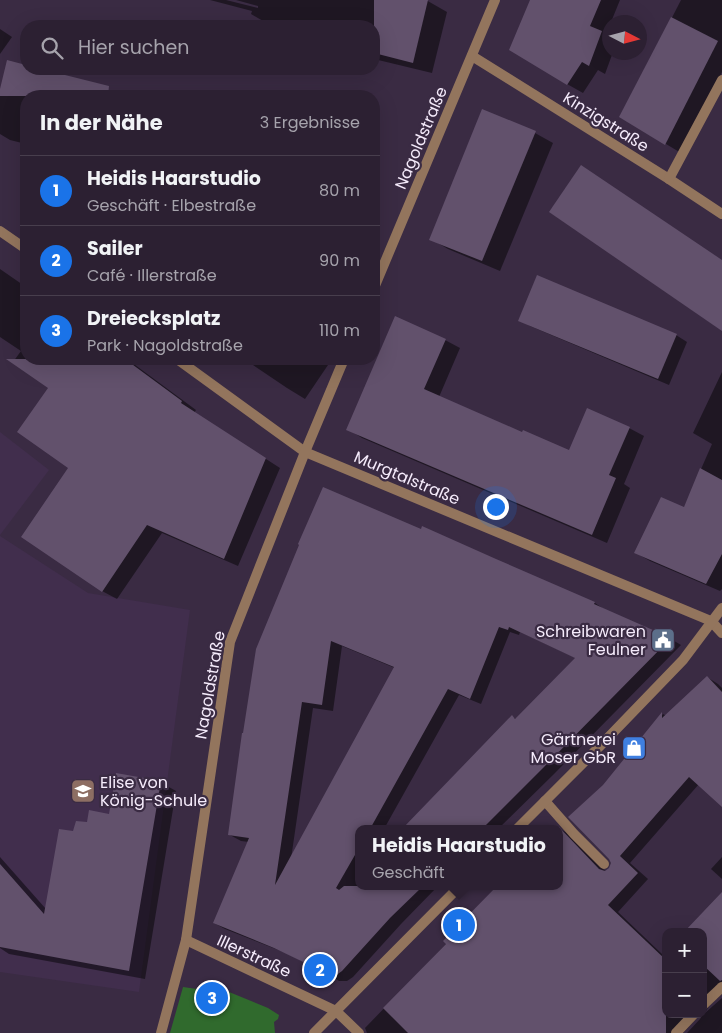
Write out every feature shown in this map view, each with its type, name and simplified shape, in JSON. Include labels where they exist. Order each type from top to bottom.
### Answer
[{"type":"street","name":"Nagoldstraße","points":[[380,274],[495,0]]},
{"type":"street","name":"Kinzigstraße","points":[[472,56],[722,214]]},
{"type":"street","points":[[669,179],[722,80]]},
{"type":"street","points":[[0,231],[20,245]]},
{"type":"street","name":"Murgtalstraße","points":[[185,365],[305,452],[711,621],[722,633]]},
{"type":"street","name":"Nagoldstraße","points":[[161,1033],[186,940],[230,642],[341,365]]},
{"type":"street","points":[[521,825],[683,660],[722,608]]},
{"type":"street","points":[[544,802],[604,864]]},
{"type":"street","points":[[314,1033],[456,890]]},
{"type":"street","name":"Illerstraße","points":[[186,940],[336,1011],[359,1033]]},
{"type":"street","points":[[707,1002],[722,987]]},
{"type":"street","points":[[676,1033],[690,1018]]},
{"type":"shaded area","points":[[0,432],[49,470],[0,535]]},
{"type":"shaded area","name":"Elise von König-Schule","points":[[0,536],[88,593],[190,610],[139,992],[0,972]]},
{"type":"green space","points":[[204,983],[268,1008],[279,1015],[278,1019],[274,1022],[275,1033],[170,1033],[183,987],[197,989]]},
{"type":"building","points":[[374,0],[428,0],[413,63],[380,55],[380,20],[374,20]]},
{"type":"building","points":[[530,0],[601,0],[590,26],[602,31],[589,66],[582,62],[567,85],[509,50]]},
{"type":"building","points":[[671,17],[718,41],[665,145],[619,117]]},
{"type":"building","points":[[7,60],[20,63],[20,75],[65,75],[109,86],[109,90],[20,90],[20,96],[0,96]]},
{"type":"building","points":[[482,109],[536,131],[482,261],[429,240]]},
{"type":"building","points":[[581,165],[722,260],[722,331],[549,212]]},
{"type":"building","points":[[537,275],[677,334],[658,379],[518,321]]},
{"type":"building","points":[[395,316],[446,339],[424,389],[522,432],[523,430],[569,450],[587,408],[630,427],[609,475],[616,478],[592,535],[346,430],[374,365],[380,365],[380,351]]},
{"type":"building","points":[[6,359],[20,359],[20,365],[133,365],[182,401],[181,403],[266,458],[224,559],[147,525],[102,592],[21,537],[68,468],[17,432],[48,388]]},
{"type":"building","points":[[700,468],[722,480],[722,554],[706,584],[634,553],[661,497],[684,507]]},
{"type":"building","points":[[323,487],[421,529],[422,526],[595,602],[594,604],[671,638],[486,825],[406,825],[512,715],[515,719],[575,658],[509,627],[508,630],[499,627],[470,699],[448,689],[372,825],[355,825],[355,855],[336,888],[339,890],[344,886],[355,886],[355,890],[419,890],[390,918],[342,971],[331,979],[320,970],[274,948],[213,923],[249,838],[228,835],[256,649]],"holes":[[[331,641],[394,667],[275,885],[302,702],[322,705]]]},
{"type":"building","points":[[707,676],[722,692],[722,807],[689,777],[620,856],[638,873],[608,905],[662,956],[662,1018],[666,1018],[666,1033],[408,1033],[383,1008],[446,944],[443,941],[493,890],[563,890],[563,831],[599,869],[605,871],[609,868],[611,863],[609,859],[568,817],[603,785],[662,712],[662,718]]},
{"type":"building","points":[[116,773],[161,781],[129,971],[0,947],[0,864],[44,914],[59,829],[73,831],[76,821],[87,822],[89,810],[109,814]]},
{"type":"building","points":[[722,892],[722,980],[720,981],[707,969],[707,928],[688,928]]},
{"type":"place","name":"Schreibwaren Feulner","points":[[663,640]]},
{"type":"place","name":"Gärtnerei Moser GbR","points":[[634,748]]},
{"type":"place","name":"Elise von König-Schule","points":[[83,791]]},
{"type":"place","name":"Heidis Haarstudio","points":[[459,925]]},
{"type":"place","name":"Sailer","points":[[320,970]]},
{"type":"place","name":"Dreiecksplatz","points":[[212,998]]}]
